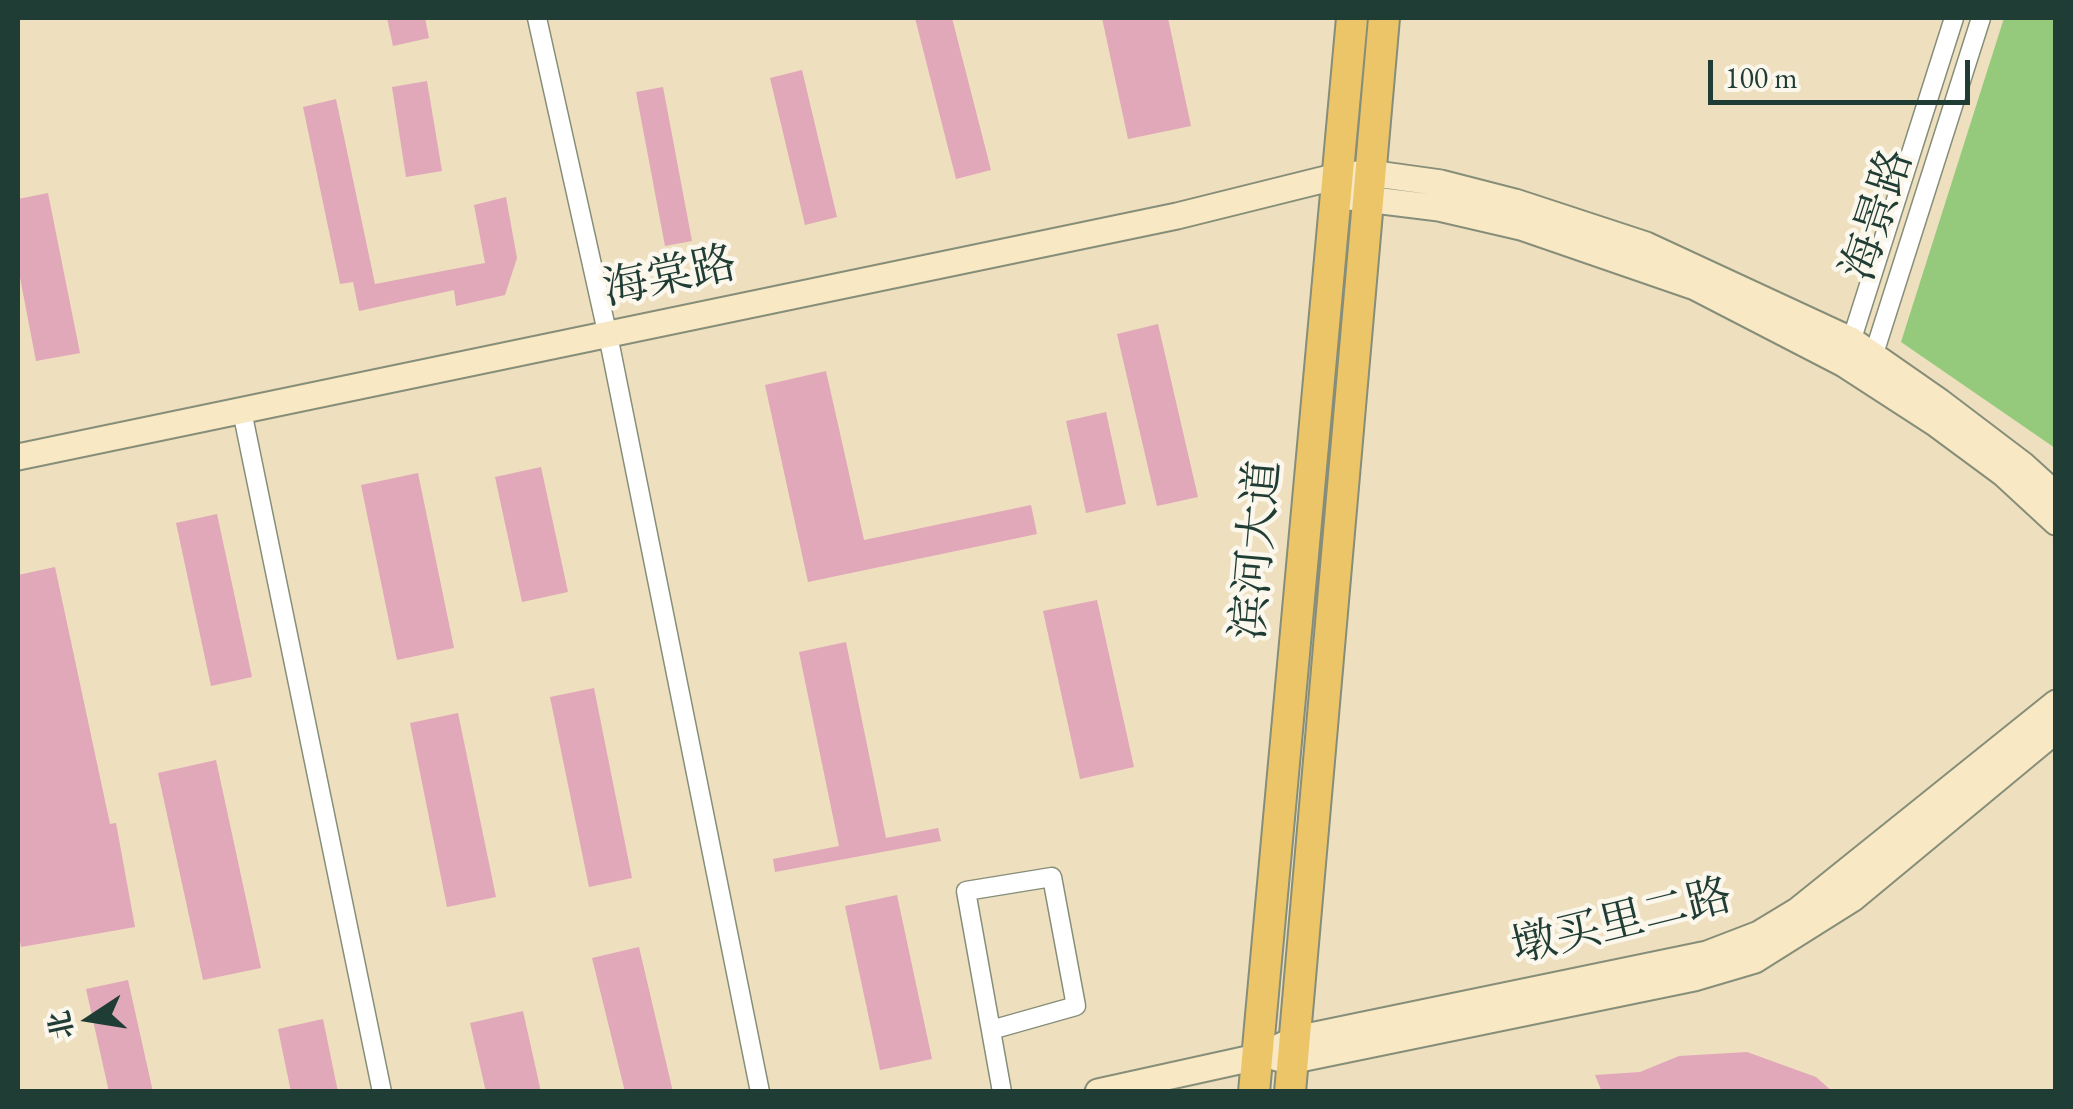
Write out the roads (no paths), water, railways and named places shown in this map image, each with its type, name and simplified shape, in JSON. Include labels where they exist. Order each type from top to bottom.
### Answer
[{"type":"main road","name":"滨河大道","points":[[1254,1092],[1352,18]]},
{"type":"main road","name":"滨河大道","points":[[1290,1092],[1384,18]]},
{"type":"street","points":[[537,18],[609,342],[760,1092]]},
{"type":"street","name":"海景路","points":[[1848,352],[1954,18]]},
{"type":"street","name":"海景路","points":[[1870,367],[1981,18]]},
{"type":"street","name":"海棠路","points":[[18,457],[243,417],[609,342],[1177,216],[1336,186],[1368,185],[1440,208],[1522,227],[1694,287],[1848,352],[1870,367]]},
{"type":"street","points":[[1870,367],[1982,434],[2056,495]]},
{"type":"street","points":[[1870,367],[2004,474],[2056,522]]},
{"type":"street","points":[[243,417],[382,1092]]},
{"type":"street","name":"海棠路","points":[[18,471],[243,417]]},
{"type":"street","name":"墩买里二路","points":[[1098,1092],[1708,954],[1759,934],[1797,911],[2056,703]]},
{"type":"street","name":"墩买里二路","points":[[1295,1049],[1694,978],[1755,960],[1852,899],[2056,730]]},
{"type":"street","points":[[991,1030],[1076,1006],[1052,877],[966,891],[1002,1092]]}]
